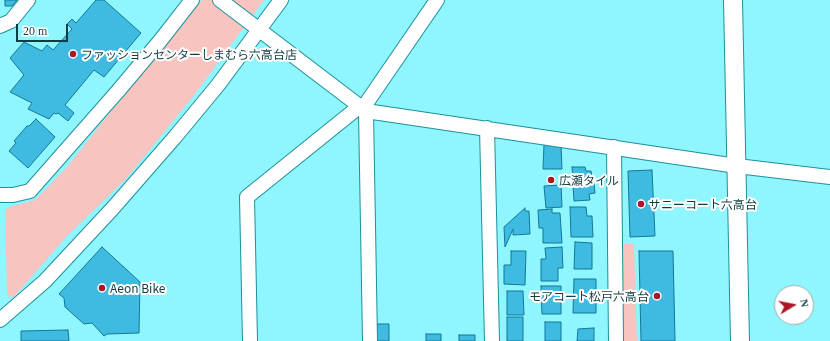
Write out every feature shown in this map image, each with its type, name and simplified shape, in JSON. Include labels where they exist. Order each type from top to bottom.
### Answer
[{"type":"street","points":[[0,26],[11,21],[28,0]]},
{"type":"street","points":[[0,195],[13,195],[30,191],[127,80],[192,0]]},
{"type":"street","points":[[220,0],[363,108],[737,166],[830,177]]},
{"type":"street","points":[[0,320],[45,281],[113,208],[218,85],[281,0]]},
{"type":"street","points":[[250,341],[247,197],[363,108],[437,0]]},
{"type":"street","points":[[733,0],[740,341]]},
{"type":"street","points":[[363,108],[370,341]]},
{"type":"street","points":[[487,128],[492,341]]},
{"type":"street","points":[[614,147],[616,341]]},
{"type":"shaded area","points":[[202,0],[264,0],[195,94],[126,179],[66,237],[14,297],[7,296],[5,210],[12,206],[35,200],[67,167],[122,97]]},
{"type":"shaded area","points":[[621,244],[634,244],[637,341],[623,341]]},
{"type":"building","points":[[5,0],[17,0],[12,6],[5,6]]},
{"type":"building","points":[[96,0],[104,0],[141,33],[104,77],[94,70],[65,105],[74,113],[68,121],[58,113],[54,113],[49,119],[28,109],[32,103],[10,92],[24,75],[10,58],[24,42],[42,51],[47,45],[53,50],[72,29],[67,24],[72,19],[76,23]]},
{"type":"building","points":[[36,119],[55,137],[28,168],[9,151],[16,143],[14,141],[27,126],[29,126]]},
{"type":"building","points":[[544,144],[561,146],[562,169],[543,169]]},
{"type":"building","points":[[572,167],[585,167],[586,171],[591,171],[592,180],[573,181]]},
{"type":"building","name":"サニーコート六高台","points":[[652,170],[655,236],[630,237],[628,171]]},
{"type":"building","points":[[594,183],[595,193],[589,194],[590,200],[574,201],[573,185]]},
{"type":"building","points":[[561,185],[562,207],[546,208],[544,186]]},
{"type":"building","points":[[570,207],[586,207],[587,216],[592,216],[593,237],[571,237]]},
{"type":"building","points":[[525,208],[525,211],[529,211],[530,234],[513,235],[513,229],[505,247],[504,227]]},
{"type":"building","points":[[552,209],[552,213],[560,213],[562,243],[543,243],[543,228],[539,228],[538,210]]},
{"type":"building","points":[[575,242],[592,243],[592,269],[574,269]]},
{"type":"building","name":"Aeon Bike","points":[[102,247],[140,282],[139,333],[107,334],[104,336],[92,323],[84,324],[65,307],[64,298],[59,294]]},
{"type":"building","points":[[562,247],[563,268],[558,268],[558,281],[541,281],[541,259],[546,259],[545,248]]},
{"type":"building","points":[[511,251],[526,251],[525,285],[504,284],[504,265],[511,265]]},
{"type":"building","name":"モアコート松戸六高台","points":[[639,251],[673,251],[675,341],[641,341]]},
{"type":"building","points":[[574,279],[596,279],[596,313],[573,313]]},
{"type":"building","points":[[541,286],[561,286],[561,314],[542,314]]},
{"type":"building","points":[[507,291],[523,291],[524,315],[507,315]]},
{"type":"building","points":[[507,317],[523,317],[523,341],[507,341]]},
{"type":"building","points":[[545,322],[561,322],[561,341],[545,341]]},
{"type":"building","points":[[374,324],[389,324],[389,341],[374,341]]},
{"type":"building","points":[[594,328],[594,341],[577,341],[578,329]]},
{"type":"building","points":[[68,330],[69,341],[21,341],[21,331]]},
{"type":"building","points":[[426,334],[441,334],[441,341],[426,341]]},
{"type":"building","points":[[459,335],[475,335],[475,341],[459,341]]},
{"type":"place","name":"ファッションセンターしまむら六高台店","points":[[73,54]]},
{"type":"place","name":"広瀬タイル","points":[[551,180]]},
{"type":"place","name":"サニーコート六高台","points":[[641,204]]},
{"type":"place","name":"Aeon Bike","points":[[102,288]]},
{"type":"place","name":"モアコート松戸六高台","points":[[657,296]]}]
